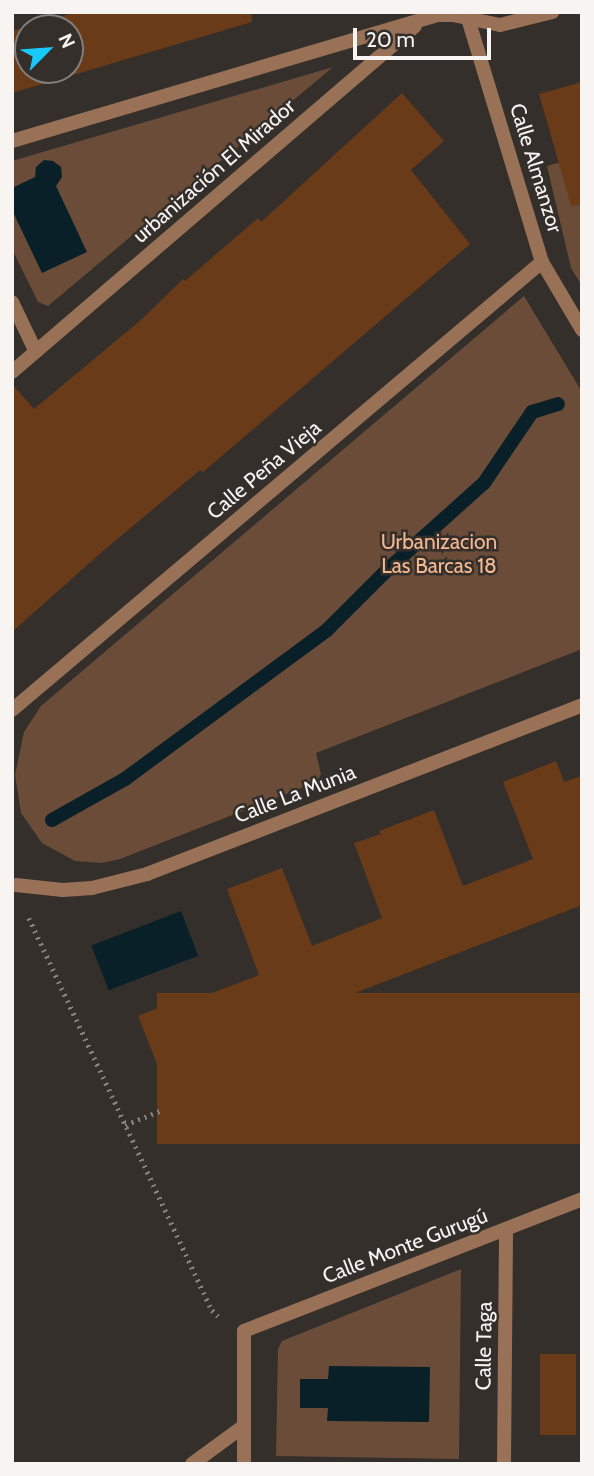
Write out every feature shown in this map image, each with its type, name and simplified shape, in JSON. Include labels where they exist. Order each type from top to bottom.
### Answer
[{"type":"street","name":"urbanización El Mirador","points":[[12,141],[437,15],[467,16],[500,25],[552,12]]},
{"type":"street","name":"Calle Almanzor","points":[[467,16],[542,262],[582,330]]},
{"type":"street","name":"urbanización El Mirador","points":[[12,372],[419,22]]},
{"type":"street","name":"Calle Peña Vieja","points":[[12,710],[542,262]]},
{"type":"street","points":[[12,302],[36,352]]},
{"type":"street","name":"Calle La Munia","points":[[13,884],[63,890],[92,888],[147,874],[582,705]]},
{"type":"street","name":"Calle Monte Gurugú","points":[[244,1331],[582,1199]]},
{"type":"street","name":"Calle Taga","points":[[504,1464],[506,1229]]},
{"type":"street","points":[[244,1331],[244,1464]]},
{"type":"street","points":[[192,1464],[244,1426]]},
{"type":"path","points":[[13,884],[212,1310],[225,1322],[244,1331]]},
{"type":"path","points":[[125,1125],[160,1111]]},
{"type":"green space","points":[[333,67],[48,306],[38,302],[12,249],[12,161]]},
{"type":"green space","points":[[582,156],[582,286],[571,268],[547,166]]},
{"type":"green space","name":"Urbanizacion Las Barcas 18","points":[[524,296],[582,392],[582,649],[316,753],[321,774],[317,782],[120,859],[102,863],[75,861],[42,843],[21,813],[15,775],[24,732],[41,706]]},
{"type":"green space","points":[[461,1269],[459,1459],[276,1456],[278,1349],[282,1341]]},
{"type":"water","points":[[44,160],[53,161],[61,167],[62,177],[56,186],[87,252],[42,273],[12,210],[12,188],[35,177],[36,167]]},
{"type":"water","points":[[181,911],[198,956],[109,990],[91,945]]},
{"type":"water","points":[[329,1366],[430,1367],[429,1422],[327,1421],[328,1408],[300,1408],[300,1379],[328,1379]]},
{"type":"building","points":[[251,12],[252,22],[84,72],[84,14],[69,14]]},
{"type":"building","points":[[14,30],[14,84],[42,84],[12,93]]},
{"type":"building","points":[[582,82],[582,205],[571,206],[539,94]]},
{"type":"building","points":[[402,93],[444,141],[411,170],[470,244],[203,472],[200,470],[103,551],[12,632],[12,384],[34,409],[142,319],[183,279],[185,281],[258,218],[261,222]]},
{"type":"building","points":[[556,761],[564,782],[582,776],[582,905],[159,1069],[138,1016],[193,994],[196,999],[259,975],[227,889],[282,868],[312,946],[382,918],[354,843],[381,834],[379,831],[434,810],[463,886],[533,859],[503,782]]},
{"type":"building","points":[[157,993],[582,993],[582,1144],[157,1144]]},
{"type":"building","points":[[540,1354],[576,1354],[576,1435],[540,1435]]},
{"type":"waterway","points":[[52,820],[125,779],[327,630],[388,569],[484,483],[532,412],[558,404]]}]
